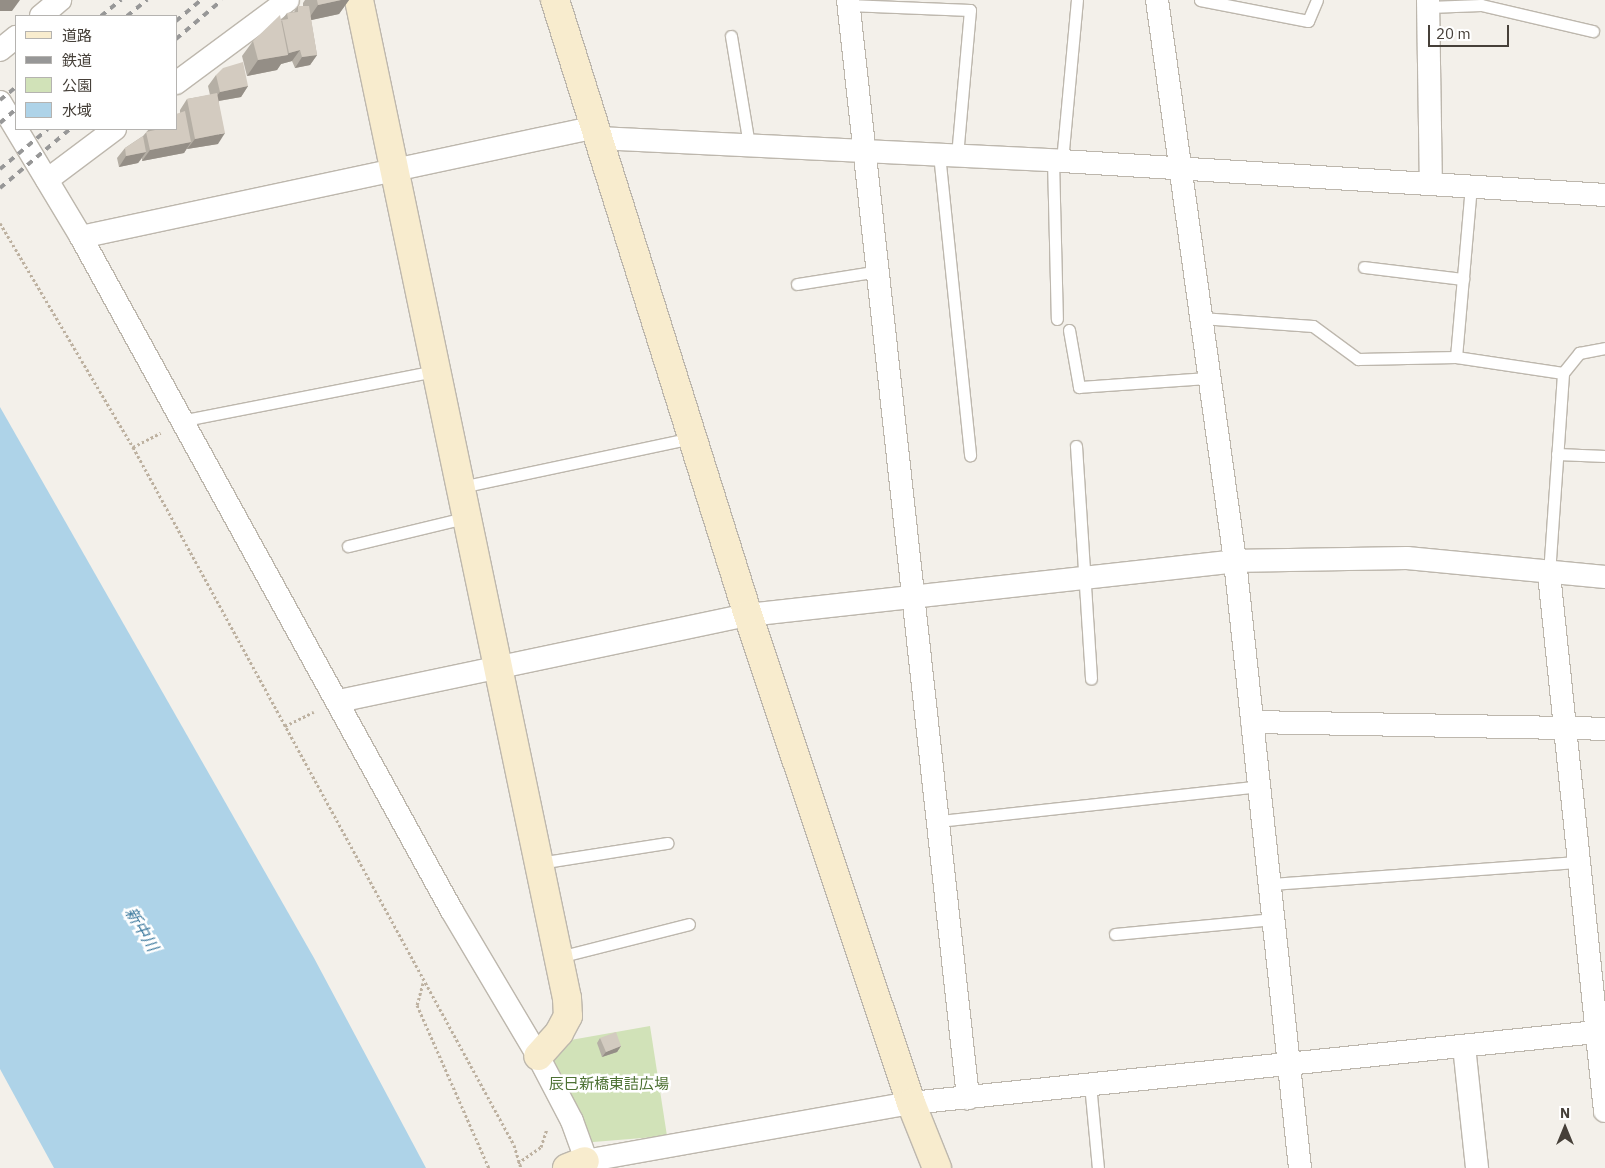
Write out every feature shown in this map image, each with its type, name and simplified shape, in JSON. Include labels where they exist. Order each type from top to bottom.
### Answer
[{"type":"street","points":[[42,15],[60,0]]},
{"type":"street","points":[[178,82],[288,0]]},
{"type":"street","points":[[359,0],[568,1016],[538,1056]]},
{"type":"street","points":[[556,0],[696,437],[748,615],[911,1103],[938,1168]]},
{"type":"street","points":[[1156,0],[1235,561],[1300,1168]]},
{"type":"street","points":[[848,2],[863,150],[879,271],[916,598],[968,1098]]},
{"type":"street","points":[[1429,4],[1431,182]]},
{"type":"street","points":[[0,50],[15,38]]},
{"type":"street","points":[[0,102],[15,127]]},
{"type":"street","points":[[17,130],[81,237],[185,420],[339,700],[452,911],[538,1056],[572,1121],[580,1166],[911,1103],[1288,1062],[1600,1032]]},
{"type":"street","points":[[47,180],[114,130]]},
{"type":"street","points":[[81,237],[395,172],[598,133],[749,144],[1058,160],[1179,170],[1431,182],[1605,195]]},
{"type":"street","points":[[339,700],[748,615],[916,598],[1235,561],[1407,558],[1549,574],[1605,577]]},
{"type":"street","points":[[1549,574],[1578,862],[1600,1032],[1605,1111]]},
{"type":"street","points":[[1252,722],[1564,726],[1605,729]]},
{"type":"street","points":[[1464,1046],[1477,1168]]},
{"type":"lane","points":[[1057,319],[1058,160],[1077,0]]},
{"type":"lane","points":[[1200,0],[1308,21],[1317,0]]},
{"type":"lane","points":[[848,2],[970,10],[948,154],[970,455]]},
{"type":"lane","points":[[1429,4],[1481,5],[1594,31]]},
{"type":"lane","points":[[731,36],[749,144]]},
{"type":"lane","points":[[1456,357],[1472,185]]},
{"type":"lane","points":[[1364,267],[1463,279]]},
{"type":"lane","points":[[798,284],[879,271]]},
{"type":"lane","points":[[1201,318],[1313,326],[1358,359],[1456,357],[1563,373]]},
{"type":"lane","points":[[1069,330],[1078,387],[1209,378]]},
{"type":"lane","points":[[1549,574],[1563,373],[1579,353],[1605,348]]},
{"type":"lane","points":[[185,420],[435,371]]},
{"type":"lane","points":[[459,488],[696,437]]},
{"type":"lane","points":[[1076,446],[1087,578],[1091,679]]},
{"type":"lane","points":[[1557,454],[1605,456]]},
{"type":"lane","points":[[348,546],[465,518]]},
{"type":"lane","points":[[939,820],[1259,786]]},
{"type":"lane","points":[[538,863],[667,842]]},
{"type":"lane","points":[[1270,884],[1578,862]]},
{"type":"lane","points":[[1115,934],[1273,918]]},
{"type":"lane","points":[[557,958],[689,924]]},
{"type":"lane","points":[[1090,1084],[1098,1168]]},
{"type":"path","points":[[0,223],[133,448],[423,983],[514,1146],[521,1168]]},
{"type":"path","points":[[133,448],[163,431]]},
{"type":"path","points":[[285,726],[317,710]]},
{"type":"path","points":[[423,983],[417,1005],[489,1168]]},
{"type":"path","points":[[518,1163],[541,1147],[548,1122]]},
{"type":"green space","name":"辰巳新橋東詰広場","points":[[650,1026],[667,1136],[581,1143],[549,1066],[565,1041]]},
{"type":"water","name":"新中川","points":[[0,407],[314,958],[426,1168],[54,1168],[0,1069]]},
{"type":"building","points":[[317,0],[341,0],[318,5]]},
{"type":"building","points":[[298,6],[309,6],[317,55],[302,57],[300,50],[289,53],[282,20],[288,19],[287,13],[298,12]]},
{"type":"building","points":[[280,15],[288,55],[258,60],[253,41]]},
{"type":"building","points":[[243,62],[248,86],[220,92],[216,75],[223,68]]},
{"type":"building","points":[[217,93],[225,133],[195,139],[187,99]]},
{"type":"building","points":[[185,111],[191,142],[150,150],[146,132],[178,130],[178,113]]},
{"type":"building","points":[[143,136],[146,152],[126,156],[125,148]]},
{"type":"building","points":[[616,1032],[621,1046],[606,1052],[600,1038]]},
{"type":"railway","points":[[102,15],[121,0]]},
{"type":"railway","points":[[128,15],[147,0]]},
{"type":"railway","points":[[178,19],[201,0]]},
{"type":"railway","points":[[178,37],[222,0]]},
{"type":"railway","points":[[0,100],[15,88]]},
{"type":"railway","points":[[0,123],[15,110]]},
{"type":"railway","points":[[0,169],[47,130]]},
{"type":"railway","points":[[0,188],[69,130]]}]
